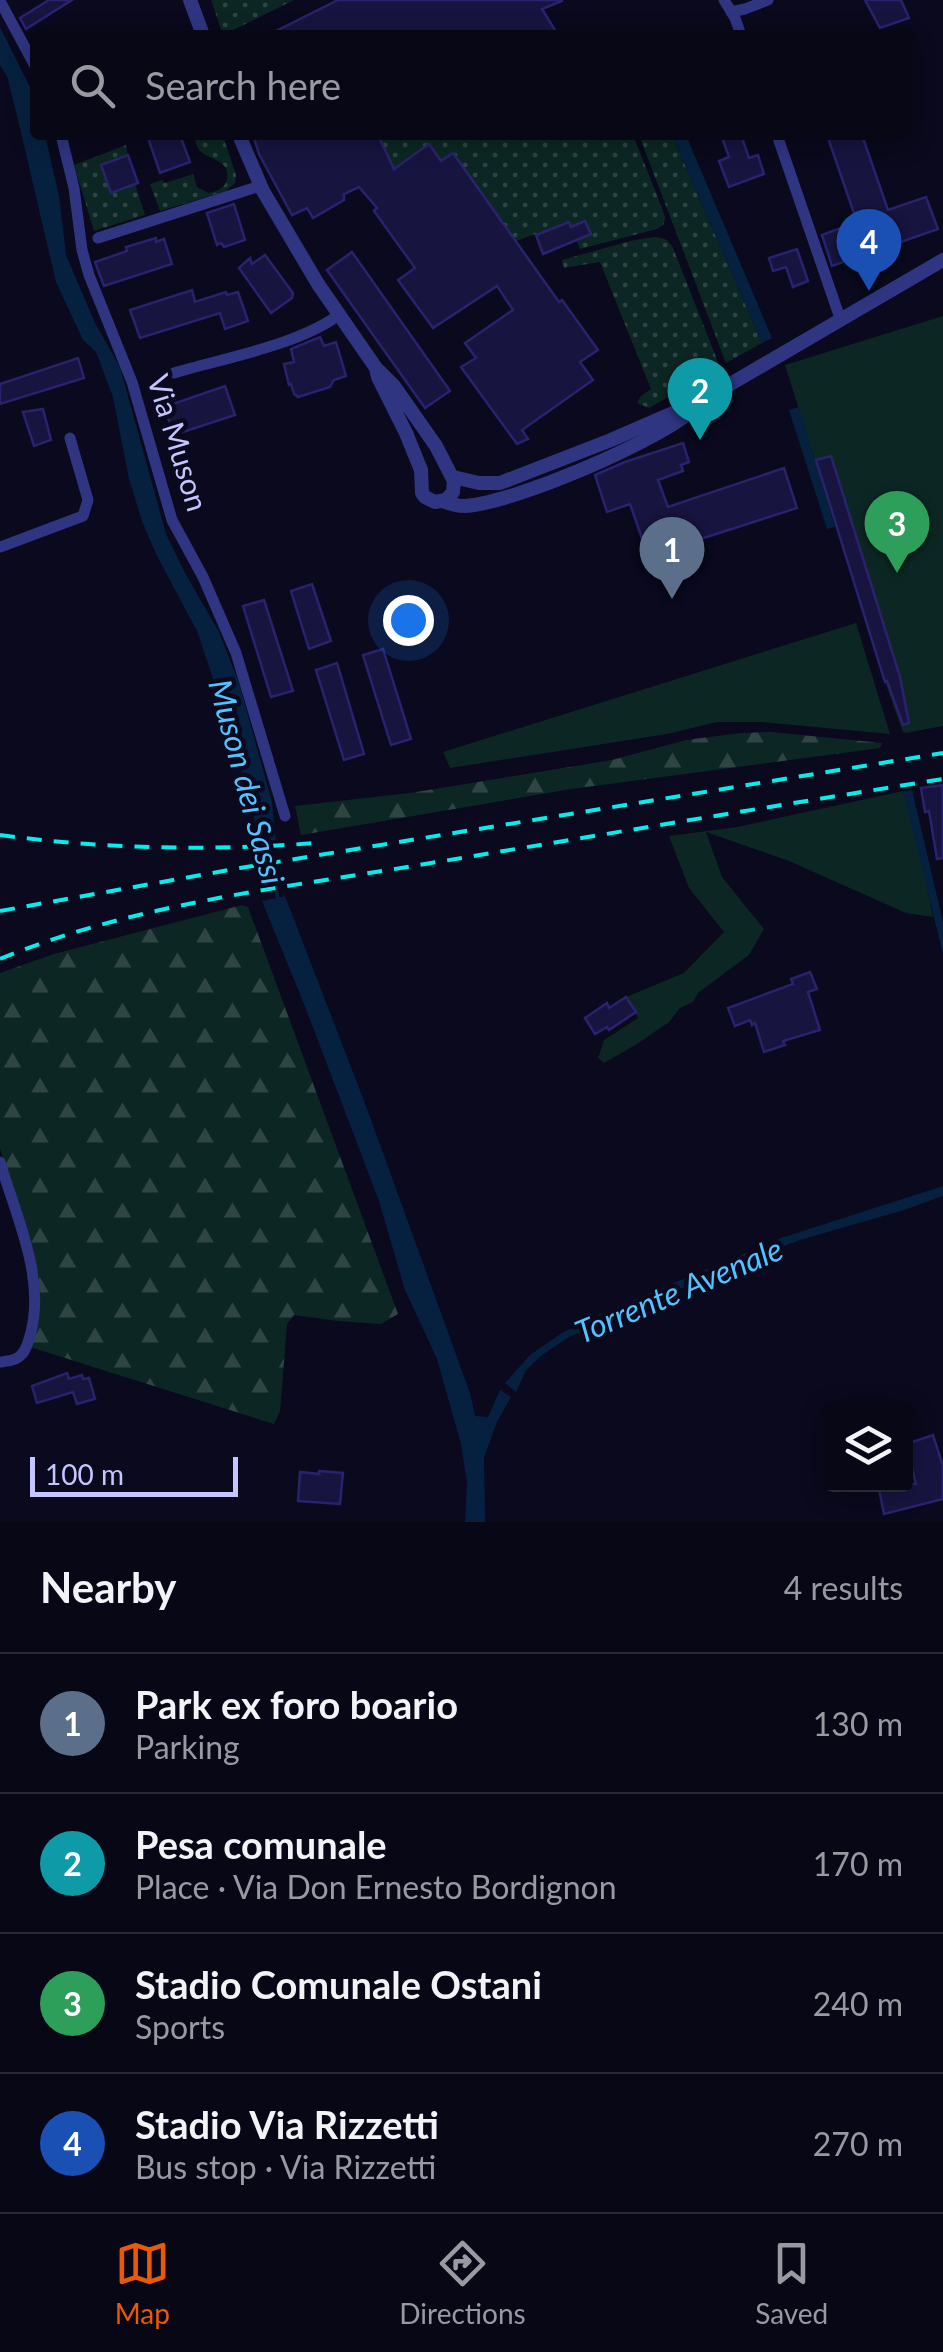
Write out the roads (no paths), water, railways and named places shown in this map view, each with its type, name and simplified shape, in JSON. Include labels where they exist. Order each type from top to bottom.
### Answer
[{"type":"street","points":[[190,0],[202,30]]},
{"type":"street","points":[[724,0],[739,30]]},
{"type":"street","points":[[730,12],[768,0]]},
{"type":"street","points":[[0,1],[30,57]]},
{"type":"street","name":"Via Muson","points":[[62,140],[89,274],[132,382],[172,520],[203,577],[236,653],[286,816]]},
{"type":"street","points":[[241,140],[279,222],[376,368],[423,427],[451,475],[453,492],[442,501]]},
{"type":"street","points":[[778,140],[841,321]]},
{"type":"street","points":[[98,238],[260,186]]},
{"type":"street","points":[[482,484],[500,483],[703,400],[943,260]]},
{"type":"street","points":[[174,373],[281,342],[340,314]]},
{"type":"street","points":[[376,368],[423,475],[420,487],[425,497],[456,506],[478,504],[599,462],[682,419],[703,400]]},
{"type":"street","points":[[0,547],[83,516],[88,500],[70,438]]},
{"type":"street","points":[[539,485],[541,476],[558,468],[565,458]]},
{"type":"street","points":[[423,475],[437,467],[494,490],[532,480],[539,485]]},
{"type":"street","points":[[0,1162],[35,1278],[36,1306],[24,1353],[0,1362]]},
{"type":"water","points":[[0,27],[30,87],[30,140],[46,140],[59,196],[66,255],[95,323],[120,367],[166,534],[219,632],[239,683],[272,802],[276,840],[260,840],[229,726],[197,631],[142,521],[129,479],[113,397],[96,352],[83,340],[56,282],[7,76],[0,65]]},
{"type":"water","points":[[674,140],[688,140],[772,338],[762,343]]},
{"type":"water","points":[[799,407],[835,527],[827,529],[789,410]]},
{"type":"water","points":[[912,790],[943,922],[943,954],[903,791]]},
{"type":"water","points":[[285,896],[366,1106],[475,1416],[488,1417],[500,1390],[511,1397],[484,1457],[485,1522],[465,1522],[467,1483],[461,1444],[437,1359],[405,1290],[379,1201],[262,901]]},
{"type":"water","points":[[943,1186],[943,1196],[759,1255],[569,1337],[526,1370],[516,1392],[505,1383],[530,1355],[600,1314],[781,1238]]},
{"type":"waterway","name":"Muson dei Sassi","points":[[266,836],[278,900]]},
{"type":"railway","points":[[0,911],[943,753]]},
{"type":"railway","points":[[0,959],[100,925],[203,901],[943,779]]},
{"type":"railway","points":[[0,835],[158,847],[316,843]]},
{"type":"place","name":"Stadio Via Rizzetti","points":[[869,291]]},
{"type":"place","name":"Pesa comunale","points":[[700,440]]},
{"type":"place","name":"Stadio Comunale Ostani","points":[[897,573]]},
{"type":"place","name":"Park ex foro boario","points":[[672,599]]},
{"type":"water label","name":"Torrente Avenale","points":[[679,1291]]}]
